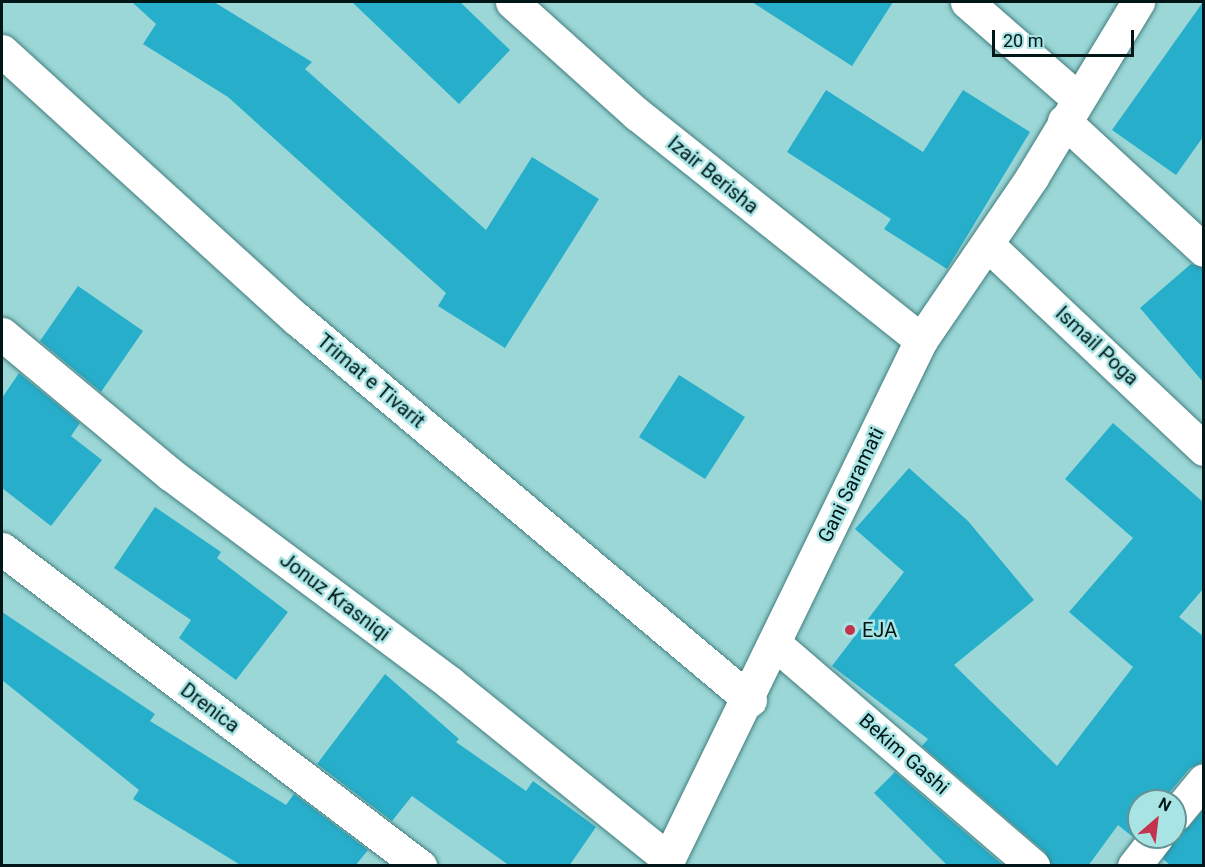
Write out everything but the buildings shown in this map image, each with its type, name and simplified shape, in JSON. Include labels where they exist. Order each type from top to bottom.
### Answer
[{"type":"street","name":"Izair Berisha","points":[[512,2],[637,114],[921,340]]},
{"type":"street","points":[[967,2],[1203,250]]},
{"type":"street","name":"Gani Saramati","points":[[666,862],[750,700],[774,643],[921,340],[988,245],[1138,2]]},
{"type":"street","name":"Trimat e Tivarit","points":[[2,51],[297,319],[750,700]]},
{"type":"street","name":"Ismail Poga","points":[[988,245],[1203,449]]},
{"type":"street","name":"Jonuz Krasniqi","points":[[2,334],[170,474],[450,683],[666,862]]},
{"type":"street","name":"Drenica","points":[[2,549],[420,866]]},
{"type":"street","name":"Bekim Gashi","points":[[774,643],[1033,866]]},
{"type":"street","points":[[1187,800],[1203,780]]},
{"type":"street","points":[[1134,866],[1147,849]]},
{"type":"place","name":"EJA","points":[[850,630]]}]
